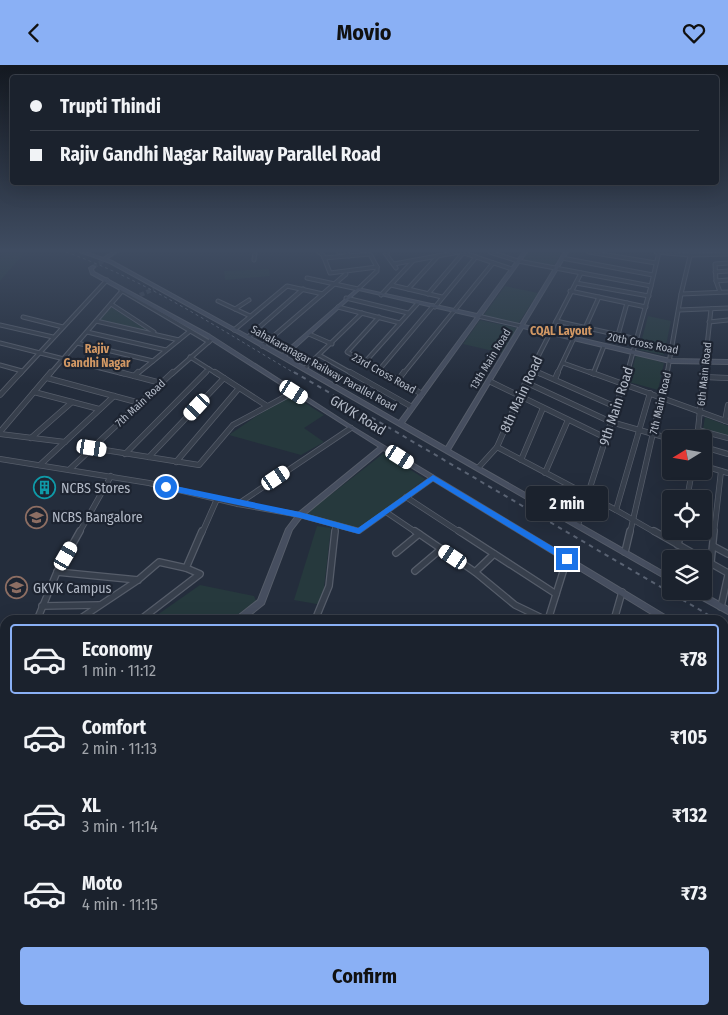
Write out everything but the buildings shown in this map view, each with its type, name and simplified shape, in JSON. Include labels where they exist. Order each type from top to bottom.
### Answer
[{"type":"street","points":[[0,395],[92,296]]},
{"type":"street","points":[[0,433],[117,296]]},
{"type":"street","points":[[131,296],[190,331],[211,340]]},
{"type":"street","name":"GKVK Road","points":[[141,296],[383,447],[300,515],[289,529],[261,602],[244,615]]},
{"type":"street","name":"Sahakaranagar Railway Parallel Road","points":[[171,296],[401,423],[662,574]]},
{"type":"street","points":[[234,330],[274,296]]},
{"type":"street","points":[[248,337],[295,296]]},
{"type":"street","points":[[262,346],[320,296]]},
{"type":"street","name":"20th Cross Road","points":[[387,296],[670,359],[728,361]]},
{"type":"street","points":[[379,370],[442,297],[439,296]]},
{"type":"street","points":[[398,380],[464,296]]},
{"type":"street","points":[[401,423],[492,296]]},
{"type":"street","name":"13th Main Road","points":[[447,451],[524,327],[541,296]]},
{"type":"street","name":"8th Main Road","points":[[568,296],[525,382],[497,447],[688,550]]},
{"type":"street","points":[[596,296],[646,307]]},
{"type":"street","name":"9th Main Road","points":[[578,525],[634,351],[648,296]]},
{"type":"street","name":"7th Main Road","points":[[625,552],[670,359],[681,296]]},
{"type":"street","points":[[585,328],[599,297]]},
{"type":"street","points":[[282,357],[346,298],[408,313]]},
{"type":"street","points":[[235,309],[249,299]]},
{"type":"street","points":[[218,301],[250,316]]},
{"type":"street","points":[[365,362],[418,303]]},
{"type":"street","points":[[618,335],[627,303]]},
{"type":"street","points":[[111,304],[159,335]]},
{"type":"street","points":[[338,307],[400,323]]},
{"type":"street","name":"6th Main Road","points":[[698,430],[711,309]]},
{"type":"street","points":[[678,310],[728,309]]},
{"type":"street","points":[[304,369],[362,313]]},
{"type":"street","points":[[23,317],[63,327]]},
{"type":"street","name":"23rd Cross Road","points":[[379,317],[347,352],[422,394]]},
{"type":"street","points":[[96,321],[179,340]]},
{"type":"street","points":[[556,321],[637,339]]},
{"type":"street","points":[[710,321],[728,321]]},
{"type":"street","points":[[0,325],[53,337]]},
{"type":"street","points":[[87,331],[166,350]]},
{"type":"street","points":[[134,376],[190,331]]},
{"type":"street","points":[[308,333],[332,344]]},
{"type":"street","points":[[555,379],[574,337]]},
{"type":"street","name":"20th Cross Road","points":[[574,337],[604,346],[634,351]]},
{"type":"street","name":"7th Main Road","points":[[70,469],[161,383],[211,340]]},
{"type":"street","points":[[0,343],[161,383]]},
{"type":"street","points":[[77,343],[153,361]]},
{"type":"street","points":[[593,374],[604,346]]},
{"type":"street","points":[[319,355],[412,407]]},
{"type":"street","points":[[190,357],[267,406]]},
{"type":"street","points":[[563,363],[727,422],[728,405]]},
{"type":"street","points":[[0,365],[22,371]]},
{"type":"street","points":[[125,453],[209,369]]},
{"type":"street","points":[[531,370],[616,407]]},
{"type":"street","points":[[704,377],[728,378]]},
{"type":"street","points":[[47,378],[140,403]]},
{"type":"street","points":[[149,457],[224,378]]},
{"type":"street","points":[[489,381],[606,438]]},
{"type":"street","points":[[525,382],[611,422],[662,437]]},
{"type":"street","points":[[0,387],[5,389]]},
{"type":"street","points":[[176,462],[239,388]]},
{"type":"street","points":[[34,392],[99,409]]},
{"type":"street","points":[[92,448],[199,465],[233,425],[294,392]]},
{"type":"street","points":[[616,510],[650,393]]},
{"type":"street","points":[[40,465],[114,396]]},
{"type":"street","points":[[31,438],[72,402]]},
{"type":"street","points":[[521,460],[543,407]]},
{"type":"street","points":[[545,473],[568,420]]},
{"type":"street","points":[[238,503],[351,428]]},
{"type":"street","points":[[0,433],[64,442]]},
{"type":"street","points":[[712,434],[728,438]]},
{"type":"street","points":[[383,447],[659,615]]},
{"type":"street","points":[[478,468],[497,447]]},
{"type":"street","points":[[712,449],[728,454]]},
{"type":"street","points":[[0,459],[111,476],[300,515],[359,531],[433,478]]},
{"type":"street","points":[[712,468],[728,473]]},
{"type":"street","points":[[712,554],[721,471]]},
{"type":"street","points":[[39,615],[57,572],[111,476]]},
{"type":"street","points":[[406,497],[556,594]]},
{"type":"street","points":[[186,568],[217,499]]},
{"type":"street","points":[[386,512],[476,572],[515,605],[537,615]]},
{"type":"street","points":[[318,615],[324,605],[330,584],[336,525]]},
{"type":"street","points":[[396,553],[419,534]]},
{"type":"street","points":[[678,545],[679,540]]},
{"type":"street","points":[[713,546],[728,554]]},
{"type":"street","points":[[415,571],[441,549]]},
{"type":"street","points":[[476,572],[494,554]]},
{"type":"street","points":[[550,615],[567,559]]},
{"type":"street","points":[[85,615],[138,580],[159,563],[186,568],[200,574],[147,615]]},
{"type":"street","name":"8th Main Road","points":[[712,563],[728,574]]},
{"type":"street","points":[[57,572],[138,580]]},
{"type":"street","points":[[708,600],[724,609],[728,574]]},
{"type":"street","points":[[615,615],[622,593]]},
{"type":"street","points":[[42,606],[100,605]]},
{"type":"green space","points":[[497,296],[536,296],[518,324],[483,316]]},
{"type":"green space","points":[[111,307],[148,331],[100,320]]},
{"type":"green space","points":[[648,316],[671,321],[664,355],[639,350]]},
{"type":"green space","points":[[480,320],[517,328],[502,353],[463,344]]},
{"type":"green space","points":[[636,355],[664,363],[658,390],[629,382]]},
{"type":"green space","points":[[292,395],[324,415],[304,428],[324,442],[301,455],[229,435],[255,417]]},
{"type":"green space","points":[[705,417],[728,426],[728,436],[712,430],[703,429]]},
{"type":"green space","points":[[384,453],[425,479],[360,529],[306,514]]},
{"type":"green space","points":[[317,526],[331,528],[322,605],[294,600]]},
{"type":"green space","points":[[200,585],[254,596],[256,601],[237,615],[157,615]]},
{"type":"railway","points":[[163,296],[296,374]]},
{"type":"railway","points":[[294,372],[708,615]]},
{"type":"place","name":"NCBS Stores","points":[[45,488]]},
{"type":"place","name":"NCBS Bangalore","points":[[36,517]]},
{"type":"place","name":"GKVK Campus","points":[[17,588]]},
{"type":"district","name":"CQAL Layout","points":[[561,331]]},
{"type":"district","name":"Rajiv Gandhi Nagar","points":[[97,356]]},
{"type":"route","points":[[166,487],[300,515],[359,531],[433,478],[567,559]]}]
